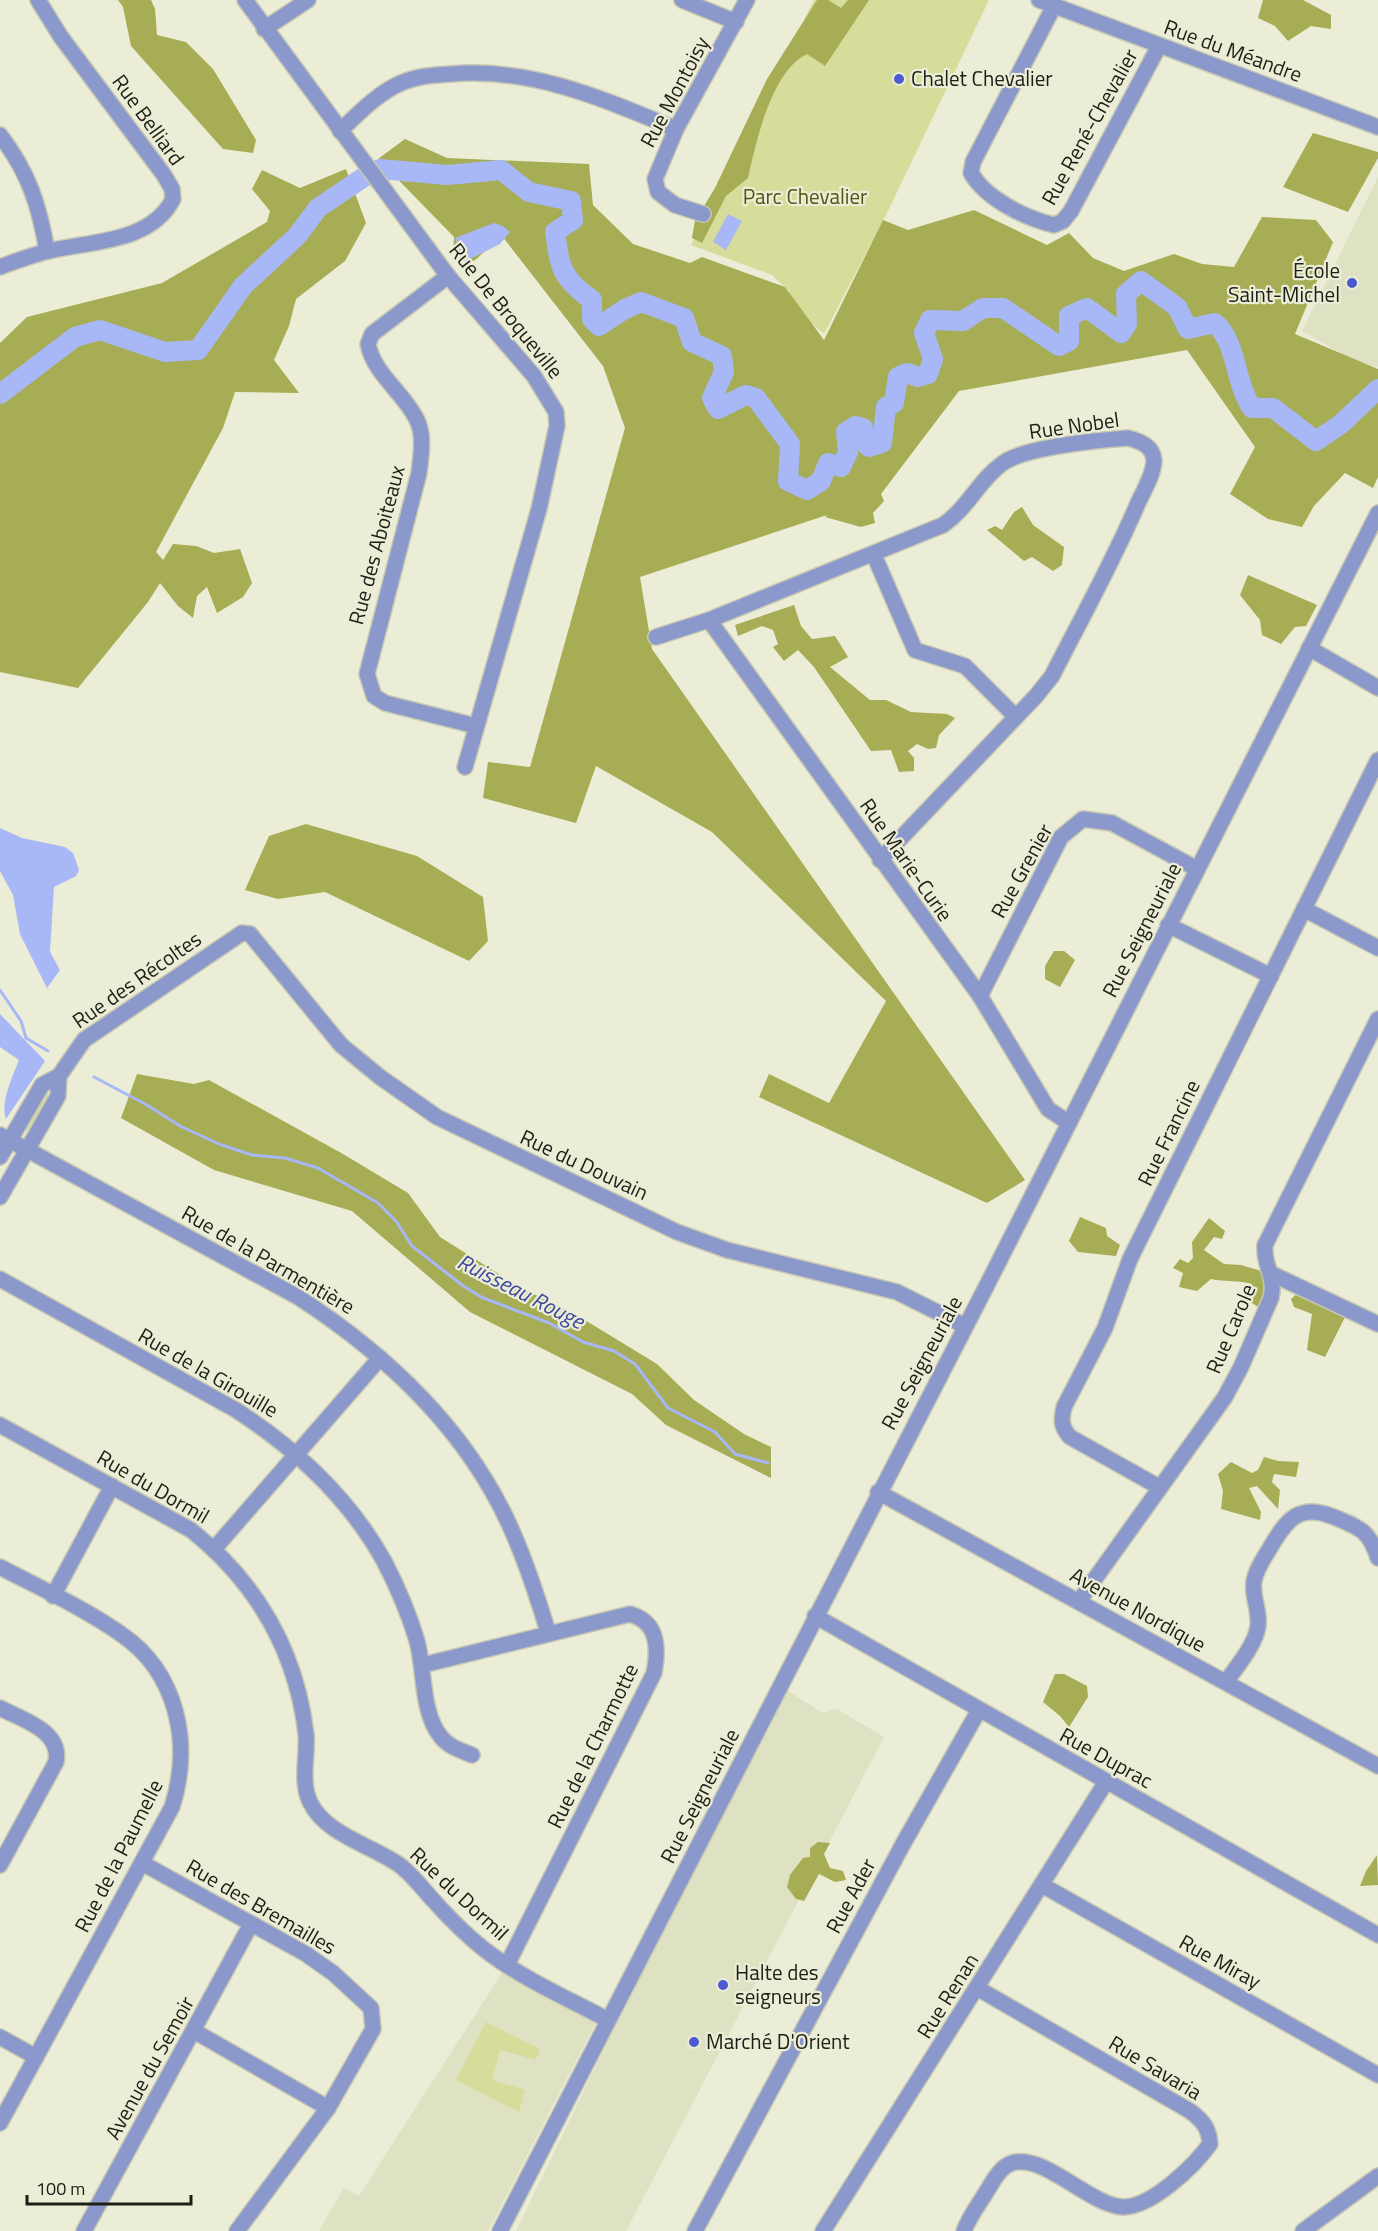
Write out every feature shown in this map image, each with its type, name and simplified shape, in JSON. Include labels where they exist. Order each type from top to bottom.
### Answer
[{"type":"street","name":"Rue Belliard","points":[[0,267],[47,251],[132,234],[160,216],[173,199],[172,189],[164,175],[61,38],[38,0]]},
{"type":"street","name":"Rue De Broqueville","points":[[245,0],[339,131],[375,175],[448,276],[534,376],[552,404],[557,426],[539,509],[465,767]]},
{"type":"street","points":[[264,29],[308,0]]},
{"type":"street","points":[[682,0],[736,22]]},
{"type":"street","name":"Rue Montoisy","points":[[703,214],[675,205],[658,192],[656,179],[676,129],[747,0]]},
{"type":"street","name":"Rue du Méandre","points":[[1039,0],[1378,128]]},
{"type":"street","name":"Rue René-Chevalier","points":[[1054,6],[973,162],[971,173],[982,189],[1042,222],[1054,225],[1063,221],[1071,211],[1159,46]]},
{"type":"street","points":[[339,131],[370,103],[399,83],[422,76],[465,72],[528,77],[585,92],[676,129]]},
{"type":"street","points":[[0,135],[28,177],[42,218],[47,251]]},
{"type":"street","name":"Rue des Aboiteaux","points":[[448,276],[372,334],[368,344],[376,365],[416,418],[422,450],[419,473],[367,674],[374,696],[386,703],[476,726]]},
{"type":"street","name":"Rue Nobel","points":[[656,637],[709,620],[874,555],[951,520],[1004,462],[1023,454],[1128,438],[1141,442],[1150,449],[1154,459],[1152,472],[1124,537],[1052,676],[880,860]]},
{"type":"street","name":"Rue Seigneuriale","points":[[500,2231],[1069,1123],[1378,513]]},
{"type":"street","points":[[874,555],[915,650],[965,666],[1016,716]]},
{"type":"street","name":"Rue Marie-Curie","points":[[709,620],[980,996],[1048,1109],[1069,1123]]},
{"type":"street","points":[[1309,648],[1378,687]]},
{"type":"street","name":"Rue Francine","points":[[1159,1487],[1080,1445],[1063,1430],[1061,1418],[1064,1407],[1105,1328],[1130,1259],[1378,760]]},
{"type":"street","name":"Rue Grenier","points":[[980,996],[1061,837],[1071,826],[1083,819],[1112,823],[1197,868]]},
{"type":"street","points":[[1304,909],[1378,948]]},
{"type":"street","points":[[1168,925],[1271,976]]},
{"type":"street","name":"Rue des Récoltes","points":[[0,1158],[5,1138],[42,1085],[59,1076],[84,1040],[242,933],[250,934]]},
{"type":"street","name":"Rue du Douvain","points":[[250,934],[341,1045],[380,1077],[437,1117],[677,1232],[727,1250],[897,1293],[965,1326]]},
{"type":"street","name":"Rue Carole","points":[[1079,1602],[1225,1397],[1242,1367],[1271,1298],[1272,1274],[1264,1256],[1265,1245],[1378,1019]]},
{"type":"street","name":"Rue des Récoltes","points":[[0,1197],[58,1096],[59,1076]]},
{"type":"street","name":"Rue de la Parmentière","points":[[5,1138],[298,1297],[344,1327],[380,1358],[431,1406],[457,1437],[483,1476],[513,1531],[548,1632]]},
{"type":"street","points":[[1272,1274],[1376,1318]]},
{"type":"street","name":"Rue de la Girouille","points":[[0,1279],[236,1410],[273,1434],[296,1454],[344,1503],[363,1527],[383,1561],[409,1619],[423,1665],[434,1726],[451,1747],[472,1755]]},
{"type":"street","points":[[214,1549],[380,1358]]},
{"type":"street","name":"Rue du Dormil","points":[[0,1425],[191,1530],[214,1549],[240,1575],[261,1603],[290,1660],[300,1693],[306,1737],[305,1783],[309,1801],[320,1817],[400,1866],[447,1915],[488,1953],[608,2020]]},
{"type":"street","points":[[53,1596],[112,1486]]},
{"type":"street","name":"Avenue Nordique","points":[[878,1492],[1378,1766]]},
{"type":"street","points":[[1227,1682],[1253,1642],[1258,1629],[1253,1583],[1257,1570],[1281,1528],[1293,1517],[1305,1511],[1318,1510],[1358,1527],[1368,1534],[1378,1558]]},
{"type":"street","name":"Rue de la Paumelle","points":[[0,1567],[122,1634],[157,1670],[169,1691],[183,1746],[181,1779],[172,1806],[0,2123]]},
{"type":"street","name":"Rue de la Charmotte","points":[[423,1665],[548,1632],[630,1614],[640,1617],[650,1627],[658,1653],[654,1672],[507,1965]]},
{"type":"street","name":"Rue Duprac","points":[[815,1616],[1378,1935]]},
{"type":"street","points":[[0,1708],[50,1735],[58,1751],[56,1762],[0,1865]]},
{"type":"street","name":"Rue Ader","points":[[695,2231],[903,1844],[979,1710]]},
{"type":"street","name":"Rue Renan","points":[[823,2231],[1106,1782]]},
{"type":"street","name":"Rue des Bremailles","points":[[142,1863],[306,1954],[333,1973],[371,2008],[373,2029],[328,2108],[237,2231]]},
{"type":"street","name":"Rue Miray","points":[[1042,1885],[1376,2069]]},
{"type":"street","name":"Avenue du Semoir","points":[[84,2231],[251,1924]]},
{"type":"street","name":"Rue Savaria","points":[[964,2231],[998,2173],[1007,2165],[1017,2162],[1037,2165],[1101,2201],[1121,2207],[1143,2202],[1178,2178],[1210,2144],[1209,2132],[1202,2120],[977,1988]]},
{"type":"street","points":[[194,2031],[328,2108]]},
{"type":"street","points":[[0,2037],[36,2056]]},
{"type":"street","points":[[1303,2231],[1378,2176]]},
{"type":"shaded area","name":"École Saint-Michel","points":[[1378,177],[1378,367],[1354,361],[1302,331]]},
{"type":"shaded area","points":[[780,1686],[823,1713],[837,1709],[884,1737],[626,2231],[516,2231]]},
{"type":"shaded area","points":[[502,1973],[596,2022],[488,2231],[319,2231],[344,2188],[359,2196]]},
{"type":"green space","points":[[118,0],[151,0],[155,9],[157,35],[186,42],[213,69],[256,140],[253,153],[223,149],[131,46],[123,7]]},
{"type":"green space","name":"Parc Chevalier","points":[[814,0],[989,0],[889,209],[824,334],[792,306],[789,291],[772,275],[691,245]]},
{"type":"green space","points":[[817,0],[828,0],[841,8],[848,0],[869,0],[825,66],[807,54],[794,63],[784,76],[767,109],[748,178],[726,196],[702,243],[692,238],[695,221],[715,188],[767,79]]},
{"type":"green space","points":[[1263,0],[1303,0],[1331,15],[1331,29],[1311,26],[1288,41],[1275,26],[1258,18]]},
{"type":"green space","points":[[1313,133],[1378,152],[1378,158],[1348,212],[1283,187]]},
{"type":"green space","points":[[405,139],[447,158],[589,164],[593,205],[633,244],[690,263],[702,257],[785,287],[824,340],[883,220],[908,230],[974,210],[1047,245],[1069,233],[1093,258],[1124,271],[1174,254],[1202,264],[1234,267],[1262,217],[1316,220],[1333,242],[1295,334],[1378,369],[1378,477],[1373,488],[1345,473],[1314,506],[1302,527],[1268,519],[1230,494],[1255,447],[1187,350],[959,391],[881,494],[884,501],[873,513],[875,523],[861,527],[825,517],[827,515],[640,577],[652,649],[1025,1180],[987,1203],[759,1097],[769,1074],[829,1103],[886,1001],[712,832],[596,766],[576,823],[483,798],[488,762],[530,767],[625,428],[603,366],[502,236],[474,261],[453,253],[454,237],[378,159]]},
{"type":"green space","points":[[346,169],[366,223],[345,261],[296,299],[289,326],[274,360],[299,393],[235,392],[223,428],[156,552],[163,560],[173,544],[196,546],[214,553],[240,549],[252,583],[243,597],[217,613],[207,587],[197,596],[193,618],[178,606],[160,583],[148,602],[78,688],[0,672],[0,343],[27,317],[162,283],[267,222],[270,211],[252,189],[262,170],[300,188]]},
{"type":"green space","points":[[1022,507],[1033,525],[1064,547],[1062,565],[1053,571],[1032,557],[1024,561],[987,530],[995,526],[1002,530],[1014,512]]},
{"type":"green space","points":[[1248,575],[1317,605],[1306,626],[1295,627],[1281,644],[1262,635],[1260,620],[1240,595]]},
{"type":"green space","points":[[794,605],[801,626],[812,639],[835,636],[848,657],[830,667],[870,700],[886,700],[911,712],[947,714],[955,718],[939,735],[936,748],[928,749],[917,744],[908,751],[914,758],[914,771],[899,772],[891,750],[871,751],[814,667],[798,650],[784,661],[773,647],[778,644],[773,630],[762,626],[738,636],[735,625]]},
{"type":"green space","points":[[306,824],[417,856],[483,897],[488,941],[469,961],[325,892],[278,899],[245,890],[269,836]]},
{"type":"green space","points":[[1054,951],[1064,951],[1075,960],[1060,987],[1045,979],[1045,966]]},
{"type":"green space","points":[[137,1074],[194,1084],[209,1080],[343,1154],[408,1193],[440,1237],[521,1288],[575,1314],[657,1364],[694,1400],[744,1434],[771,1447],[771,1478],[666,1425],[632,1394],[470,1312],[352,1211],[214,1170],[121,1118]]},
{"type":"green space","points":[[47,1093],[49,1096],[27,1131],[22,1131]]},
{"type":"green space","points":[[1080,1217],[1106,1228],[1107,1236],[1120,1245],[1116,1256],[1078,1252],[1069,1241]]},
{"type":"green space","points":[[1209,1218],[1225,1231],[1222,1239],[1214,1237],[1204,1250],[1224,1264],[1241,1265],[1272,1274],[1258,1307],[1246,1299],[1252,1284],[1211,1279],[1197,1291],[1179,1287],[1183,1273],[1173,1268],[1180,1259],[1188,1263],[1193,1258],[1192,1242]]},
{"type":"green space","points":[[1299,1292],[1347,1313],[1325,1357],[1307,1350],[1312,1314],[1294,1307],[1291,1299]]},
{"type":"green space","points":[[1264,1457],[1278,1461],[1299,1462],[1296,1477],[1274,1474],[1272,1482],[1280,1490],[1278,1509],[1257,1486],[1249,1488],[1261,1512],[1260,1520],[1221,1509],[1223,1491],[1218,1474],[1231,1462],[1252,1473],[1258,1470]]},
{"type":"green space","points":[[1055,1674],[1064,1674],[1087,1686],[1088,1697],[1069,1727],[1043,1702]]},
{"type":"green space","points":[[818,1842],[830,1843],[824,1854],[830,1868],[843,1871],[846,1880],[835,1882],[819,1874],[804,1901],[796,1899],[787,1887],[790,1875],[803,1858],[810,1857],[810,1848]]},
{"type":"green space","points":[[1377,1855],[1378,1885],[1360,1886],[1366,1871]]},
{"type":"green space","points":[[486,2022],[540,2049],[536,2060],[500,2050],[492,2080],[525,2090],[519,2112],[456,2080]]},
{"type":"water","points":[[728,214],[742,221],[726,250],[713,242]]},
{"type":"water","points":[[494,223],[510,232],[500,244],[464,262],[455,238]]},
{"type":"water","points":[[0,828],[22,838],[65,847],[73,853],[79,870],[76,876],[54,887],[50,952],[60,970],[47,988],[20,934],[13,895],[0,871]]},
{"type":"water","points":[[0,1014],[45,1061],[6,1119],[6,1098],[19,1060],[0,1047]]},
{"type":"waterway","points":[[0,394],[75,337],[100,330],[165,352],[198,350],[243,286],[297,236],[318,208],[380,169],[447,175],[501,170],[529,192],[571,201],[573,220],[555,232],[559,255],[568,278],[592,300],[592,319],[599,326],[625,309],[641,302],[684,318],[692,342],[722,356],[724,372],[712,398],[718,409],[746,395],[756,398],[790,444],[788,481],[807,490],[821,481],[828,463],[841,467],[848,452],[846,432],[855,426],[863,428],[865,443],[869,447],[882,443],[886,407],[894,403],[898,377],[907,373],[918,377],[928,374],[933,359],[924,333],[930,320],[963,321],[983,308],[1003,308],[1059,346],[1069,341],[1069,316],[1087,308],[1121,333],[1127,324],[1126,294],[1141,281],[1177,307],[1188,329],[1215,323],[1228,341],[1242,387],[1252,408],[1273,408],[1316,441],[1341,424],[1378,389]]},
{"type":"waterway","name":"Ruisseau Rouge","points":[[0,990],[21,1021],[26,1038],[48,1051]]},
{"type":"waterway","name":"Ruisseau Rouge","points":[[94,1077],[147,1105],[180,1126],[219,1144],[252,1155],[285,1158],[318,1168],[378,1203],[396,1221],[412,1246],[462,1285],[481,1297],[549,1323],[583,1342],[614,1351],[635,1364],[668,1408],[715,1432],[735,1454],[768,1463]]},
{"type":"place","name":"Chalet Chevalier","points":[[899,79]]},
{"type":"place","name":"École Saint-Michel","points":[[1352,283]]},
{"type":"place","name":"Halte des seigneurs","points":[[723,1985]]},
{"type":"place","name":"Marché D'Orient","points":[[694,2042]]}]
